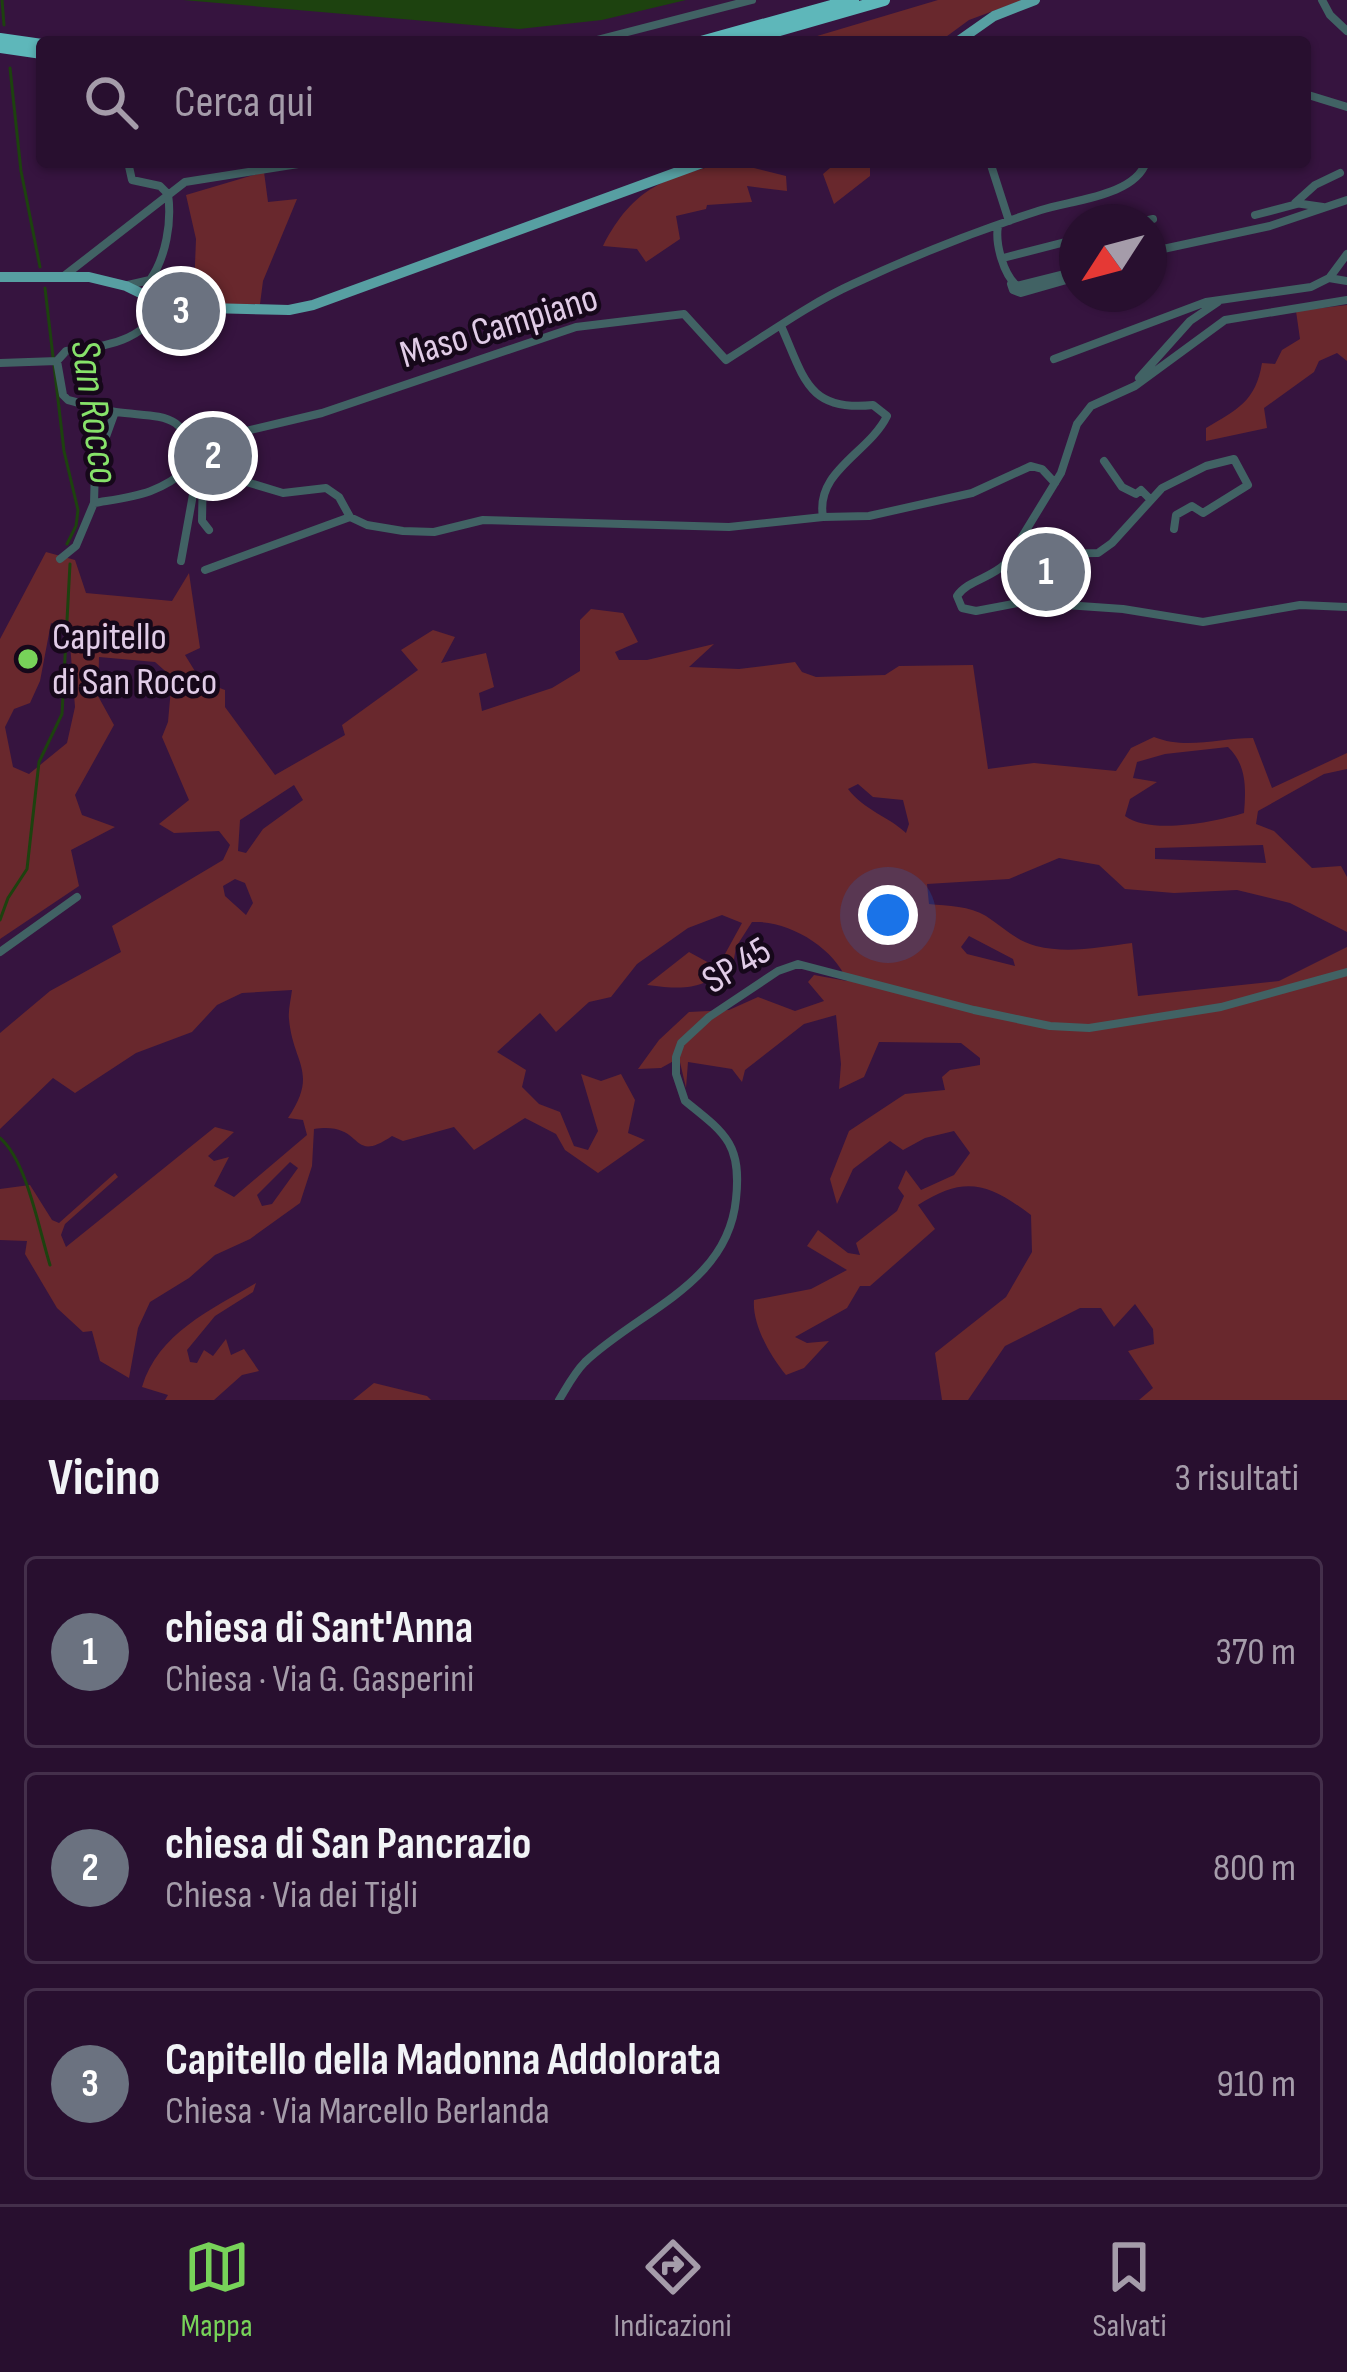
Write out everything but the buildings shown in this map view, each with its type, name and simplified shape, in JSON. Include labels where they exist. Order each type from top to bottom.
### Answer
[{"type":"highway","points":[[723,36],[853,0]]},
{"type":"highway","points":[[759,36],[884,0]]},
{"type":"highway","points":[[0,43],[36,48]]},
{"type":"main road","points":[[966,36],[994,16],[1035,0]]},
{"type":"main road","points":[[0,277],[89,277],[126,286],[163,306],[289,310],[334,298],[689,168]]},
{"type":"street","points":[[612,36],[752,0]]},
{"type":"street","points":[[1322,0],[1347,31]]},
{"type":"street","points":[[1311,96],[1347,107]]},
{"type":"street","points":[[126,286],[143,284],[158,269],[168,222],[168,194],[160,186],[132,180],[129,168]]},
{"type":"street","points":[[63,276],[185,182],[272,168]]},
{"type":"street","points":[[992,168],[1009,221]]},
{"type":"street","name":"Maso Campiano","points":[[185,436],[217,438],[322,413],[603,321],[684,314],[726,360],[852,284],[1009,221],[1133,181],[1144,168]]},
{"type":"street","points":[[1297,204],[1315,185],[1340,173]]},
{"type":"street","points":[[1167,249],[1270,226],[1347,200]]},
{"type":"street","points":[[1255,215],[1297,204],[1324,207]]},
{"type":"street","points":[[998,226],[996,234],[1012,283],[1025,286],[1059,278]]},
{"type":"street","points":[[1003,258],[1059,243]]},
{"type":"street","points":[[1054,359],[1206,302],[1311,287],[1329,278],[1347,254]]},
{"type":"street","points":[[1329,278],[1347,281]]},
{"type":"street","points":[[1347,300],[1225,320],[1129,389],[1105,398],[1083,415],[1055,483],[1018,544],[995,574],[957,596],[962,608],[970,611],[1023,602],[1124,609],[1203,622],[1300,605],[1347,608]]},
{"type":"street","points":[[1129,389],[1190,321],[1220,302]]},
{"type":"street","points":[[0,363],[52,362],[65,351],[121,344],[163,306]]},
{"type":"street","points":[[781,326],[802,375],[821,399],[873,405],[887,416],[870,443],[830,479],[820,502],[823,517]]},
{"type":"street","points":[[52,362],[68,400],[115,412],[167,417],[178,424],[185,436],[194,488],[181,561]]},
{"type":"street","points":[[60,559],[76,546],[94,503],[94,467],[115,412]]},
{"type":"street","points":[[1018,544],[1026,554],[1098,553],[1175,480],[1234,459],[1248,485],[1203,513],[1192,506],[1176,514],[1174,529]]},
{"type":"street","points":[[1104,461],[1122,487],[1136,494],[1141,490],[1150,500]]},
{"type":"street","points":[[191,466],[283,494],[326,488],[339,497],[350,517],[403,532],[434,532],[483,520],[729,527],[869,516],[972,493],[1031,466],[1042,469],[1055,483]]},
{"type":"street","points":[[94,503],[151,493],[168,486],[191,466]]},
{"type":"street","points":[[202,469],[202,521],[209,530]]},
{"type":"street","points":[[205,570],[350,517]]},
{"type":"street","points":[[0,952],[77,897]]},
{"type":"street","name":"SP 45","points":[[559,1400],[585,1362],[688,1286],[724,1246],[734,1216],[738,1161],[718,1126],[685,1100],[676,1057],[681,1043],[709,1017],[787,966],[806,964],[875,986],[1031,1022],[1089,1028],[1221,1007],[1347,972]]},
{"type":"shaded area","points":[[183,0],[686,0],[602,20],[519,29]]},
{"type":"shaded area","points":[[938,0],[1023,0],[969,20],[947,36],[817,36]]},
{"type":"shaded area","points":[[754,168],[786,176],[787,191],[747,186],[752,202],[707,205],[676,216],[680,239],[646,262],[637,249],[603,246],[640,197],[688,173]]},
{"type":"shaded area","points":[[830,168],[870,168],[870,176],[834,204],[823,174]]},
{"type":"shaded area","points":[[264,172],[268,202],[297,199],[263,281],[260,304],[176,302],[194,290],[196,239],[186,195]]},
{"type":"shaded area","points":[[1347,305],[1347,361],[1337,353],[1319,361],[1314,372],[1264,408],[1267,428],[1206,441],[1206,428],[1250,396],[1262,363],[1275,364],[1282,350],[1300,339],[1296,311]]},
{"type":"shaded area","points":[[46,552],[75,560],[86,593],[172,601],[189,573],[200,648],[185,655],[201,681],[225,690],[225,707],[275,775],[345,735],[342,725],[418,670],[401,650],[433,630],[455,637],[441,663],[486,653],[494,687],[479,693],[482,711],[552,688],[580,671],[580,620],[591,609],[623,613],[638,642],[615,652],[619,660],[647,660],[714,644],[689,667],[739,669],[795,662],[802,672],[816,677],[885,675],[899,666],[973,665],[988,769],[1034,763],[1116,771],[1131,748],[1154,737],[1190,743],[1253,738],[1272,788],[1347,753],[1347,769],[1324,774],[1258,811],[1256,824],[1274,831],[1312,868],[1341,866],[1347,877],[1347,932],[1290,903],[1237,890],[1125,889],[1099,865],[1059,858],[1009,879],[927,884],[929,904],[980,913],[1036,946],[1072,950],[1132,943],[1138,996],[1279,981],[1347,947],[1347,1400],[1139,1400],[1153,1388],[1128,1351],[1154,1344],[1153,1329],[1135,1304],[1114,1327],[1101,1308],[1080,1308],[1005,1346],[968,1400],[942,1400],[935,1353],[1006,1297],[1032,1252],[1031,1215],[1002,1196],[976,1187],[949,1189],[918,1205],[935,1229],[870,1286],[860,1286],[847,1308],[795,1337],[807,1343],[829,1341],[804,1368],[786,1375],[763,1339],[754,1300],[811,1289],[847,1270],[807,1246],[818,1230],[848,1253],[860,1255],[856,1243],[897,1211],[904,1196],[898,1188],[906,1170],[921,1190],[954,1175],[970,1153],[954,1131],[903,1150],[890,1141],[853,1169],[837,1204],[830,1179],[849,1131],[905,1094],[945,1090],[942,1077],[950,1070],[980,1065],[980,1058],[961,1043],[879,1042],[864,1077],[839,1089],[836,1015],[804,1024],[745,1070],[742,1082],[732,1069],[688,1062],[686,1088],[679,1058],[661,1068],[638,1069],[659,1040],[689,1012],[729,1010],[758,997],[795,1011],[824,1001],[808,982],[814,975],[847,981],[832,957],[808,938],[780,926],[752,922],[736,947],[733,965],[711,979],[683,987],[647,985],[689,952],[711,964],[725,954],[742,923],[722,915],[688,928],[637,964],[611,997],[589,1002],[556,1032],[540,1013],[497,1052],[526,1070],[522,1087],[539,1104],[560,1112],[574,1146],[588,1150],[598,1131],[581,1074],[601,1081],[621,1074],[635,1100],[628,1133],[645,1140],[598,1173],[565,1150],[556,1134],[525,1118],[474,1150],[454,1127],[403,1141],[392,1136],[369,1146],[342,1131],[314,1129],[312,1166],[300,1203],[150,1302],[138,1328],[129,1378],[100,1361],[92,1331],[83,1332],[57,1308],[25,1254],[27,1241],[0,1240],[0,1189],[30,1185],[52,1220],[59,1223],[115,1173],[118,1177],[65,1224],[61,1235],[66,1247],[215,1127],[234,1132],[208,1156],[214,1161],[229,1157],[214,1186],[234,1197],[307,1135],[303,1120],[288,1118],[303,1078],[289,1019],[292,990],[242,993],[217,1005],[192,1032],[136,1053],[75,1093],[53,1078],[0,1129],[0,1033],[50,991],[121,952],[112,926],[223,860],[230,845],[219,831],[174,833],[159,824],[189,800],[162,737],[172,677],[155,662],[99,657],[98,696],[114,725],[75,795],[82,815],[115,827],[71,850],[79,886],[0,939],[0,639]],"holes":[[[51,623],[69,631],[75,707],[67,743],[29,774],[13,767],[5,727],[14,709],[30,703],[40,681]],[[1228,747],[1242,769],[1244,813],[1183,825],[1136,822],[1125,816],[1130,799],[1157,782],[1133,778],[1137,762]],[[858,784],[873,797],[903,800],[909,824],[906,833],[848,789]],[[294,785],[303,800],[263,829],[246,853],[238,851],[240,820]],[[1263,845],[1266,863],[1155,859],[1155,848]],[[235,879],[245,883],[253,903],[246,915],[225,896],[223,886]],[[969,936],[1013,959],[1015,966],[967,954],[961,947]],[[290,1162],[298,1168],[272,1204],[262,1206],[257,1195]]]},
{"type":"shaded area","points":[[256,1283],[253,1292],[215,1316],[187,1350],[190,1362],[197,1363],[204,1350],[213,1356],[226,1339],[231,1355],[244,1349],[259,1371],[242,1375],[214,1400],[165,1400],[168,1395],[142,1387],[173,1337]]},
{"type":"shaded area","points":[[374,1383],[427,1396],[431,1400],[353,1400]]},
{"type":"waterway","points":[[2,0],[4,25]]},
{"type":"waterway","points":[[10,68],[21,171],[40,267]]},
{"type":"waterway","name":"San Rocco","points":[[45,288],[64,451],[78,510],[67,544]]},
{"type":"waterway","name":"San Rocco","points":[[0,920],[27,869],[39,762],[62,714],[70,564]]},
{"type":"waterway","name":"San Rocco","points":[[0,1138],[25,1179],[50,1265]]},
{"type":"place","name":"Capitello della Madonna Addolorata","points":[[181,311]]},
{"type":"place","name":"chiesa di San Pancrazio","points":[[213,456]]},
{"type":"place","name":"chiesa di Sant'Anna","points":[[1046,572]]},
{"type":"place","name":"Capitello di San Rocco","points":[[28,659]]}]
